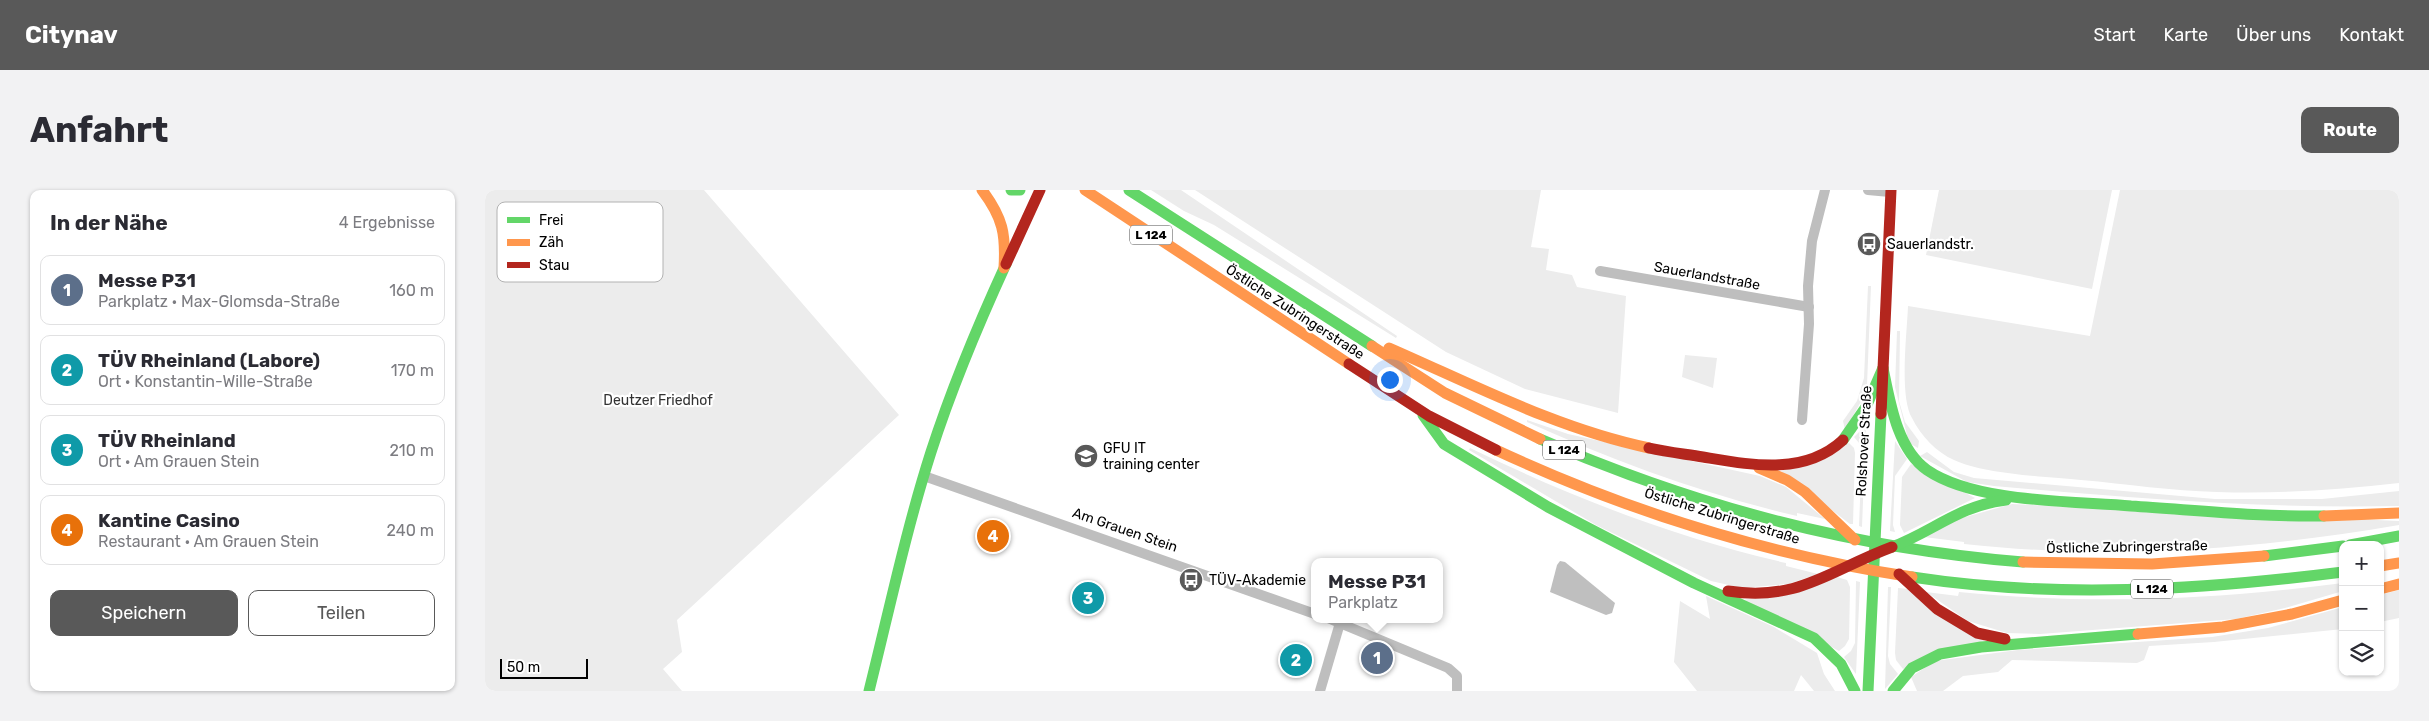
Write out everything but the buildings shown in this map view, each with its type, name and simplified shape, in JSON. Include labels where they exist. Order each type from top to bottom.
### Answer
[{"type":"main road","points":[[982,190],[1002,218],[1006,238],[1004,268]]},
{"type":"main road","points":[[1011,190],[1020,190]]},
{"type":"main road","points":[[869,691],[924,476],[951,394],[1004,268],[1040,190]]},
{"type":"main road","name":"Östliche Zubringerstraße","points":[[1085,190],[1203,270],[1416,406],[1454,428],[1575,484],[1682,522],[1789,552],[1875,571],[1960,582],[2037,588],[2130,590],[2216,587],[2339,572]]},
{"type":"main road","name":"Östliche Zubringerstraße","points":[[1129,190],[1423,380],[1520,432],[1583,458],[1678,492],[1795,527],[1875,544],[1962,556],[2034,563],[2112,565],[2216,561],[2339,546]]},
{"type":"main road","name":"Rolshover Straße","points":[[1868,691],[1891,191]]},
{"type":"main road","points":[[1351,332],[1503,399],[1571,425],[1642,447],[1755,466],[1793,465],[1819,456],[1848,436],[1864,414],[1883,368]]},
{"type":"main road","points":[[1883,368],[1894,416],[1911,452],[1926,469],[1949,482],[1999,493],[2039,498],[2201,511],[2307,516],[2399,514]]},
{"type":"main road","points":[[1416,406],[1445,444],[1548,507],[1694,583],[1814,638],[1841,664],[1855,691]]},
{"type":"main road","points":[[1755,466],[1787,480],[1805,492],[1848,534],[1903,577],[1937,609],[1977,633],[2008,640],[2040,642]]},
{"type":"main road","points":[[1694,583],[1749,596],[1786,593],[1841,572],[1874,554],[1905,542],[1971,506],[1985,502],[2039,498]]},
{"type":"main road","points":[[2372,541],[2399,536]]},
{"type":"main road","points":[[2384,565],[2399,563]]},
{"type":"main road","points":[[2384,589],[2399,584]]},
{"type":"main road","points":[[1893,691],[1912,668],[1940,654],[1981,647],[2223,626],[2292,614],[2339,601]]},
{"type":"street","points":[[1802,420],[1809,307],[1808,286],[1812,242],[1825,190]]},
{"type":"street","name":"Rolshover Straße","points":[[1868,190],[1891,191]]},
{"type":"street","name":"Sauerlandstraße","points":[[1600,271],[1809,307]]},
{"type":"street","name":"Am Grauen Stein","points":[[924,476],[1311,613]]},
{"type":"street","points":[[1320,691],[1340,623],[1448,668],[1457,676],[1457,691]]},
{"type":"green space","name":"Deutzer Friedhof","points":[[485,190],[704,190],[899,415],[677,620],[682,652],[663,669],[682,691],[485,691]]},
{"type":"green space","points":[[1151,190],[1181,190],[1397,336],[1396,338],[1214,225],[1184,211]]},
{"type":"green space","points":[[1195,190],[1541,190],[1531,247],[1549,249],[1546,270],[1572,275],[1577,287],[1626,296],[1618,413],[1525,389],[1446,352]]},
{"type":"green space","points":[[1939,190],[2112,190],[2092,289],[1926,255]]},
{"type":"green space","points":[[2120,190],[2399,190],[2399,483],[2285,492],[2217,492],[2166,489],[1981,469],[1954,460],[1941,453],[1930,443],[1920,431],[1908,408],[1905,364],[1908,306],[2090,336]]},
{"type":"green space","points":[[1868,286],[1871,286],[1867,385],[1863,398],[1845,430],[1843,421],[1857,401],[1864,378]]},
{"type":"green space","points":[[1897,331],[1900,331],[1899,401],[1905,422],[1919,441],[1918,448],[1909,443],[1895,387]]},
{"type":"green space","points":[[1685,355],[1717,358],[1713,388],[1682,377]]},
{"type":"green space","points":[[1527,420],[1568,434],[1760,476],[1786,487],[1825,519],[1797,513],[1797,516],[1693,487],[1593,450],[1527,422]]},
{"type":"green space","points":[[1866,425],[1862,527],[1859,526],[1862,451],[1860,444],[1854,437]]},
{"type":"green space","points":[[1895,441],[1907,459],[1895,476],[1893,525],[1895,532],[1890,531]]},
{"type":"green space","points":[[1849,443],[1854,448],[1855,453],[1853,524],[1850,524],[1781,471]]},
{"type":"green space","points":[[1470,448],[1585,499],[1664,529],[1786,563],[1786,566],[1818,574],[1788,584],[1742,588],[1711,581],[1596,525],[1469,450]]},
{"type":"green space","points":[[1927,452],[1954,472],[1974,478],[2215,499],[2322,499],[2399,491],[2399,506],[2247,504],[1994,486],[1967,482],[1920,456]]},
{"type":"green space","points":[[1911,464],[1975,498],[1904,533],[1900,525],[1902,477]]},
{"type":"green space","points":[[2012,504],[2399,521],[2399,525],[2290,541],[2182,550],[2128,552],[2019,549],[1964,544],[1964,542],[1924,537],[1951,521]]},
{"type":"green space","points":[[1837,577],[1847,580],[1850,587],[1849,639],[1839,651],[1744,600]]},
{"type":"green space","points":[[1856,581],[1860,582],[1856,674],[1844,657],[1851,651],[1855,643]]},
{"type":"green space","points":[[2339,584],[2339,592],[2285,608],[2236,619],[2040,634],[2007,633],[1968,621],[1926,592],[1958,596],[1959,592],[2055,598],[2151,599],[2295,589]]},
{"type":"green space","points":[[1888,587],[1891,587],[1888,656],[1890,664],[1898,674],[1885,689]]},
{"type":"green space","points":[[1898,588],[1908,589],[1986,640],[1903,669],[1896,660],[1895,653]]},
{"type":"green space","points":[[2399,590],[2399,618],[2384,621],[2384,594]]},
{"type":"green space","points":[[1706,596],[1774,627],[1817,653],[1824,674],[1835,691],[1814,691],[1801,675],[1794,691],[1697,691],[1674,662],[1680,601],[1710,619]]},
{"type":"green space","points":[[2339,608],[2339,629],[2214,642],[2149,646],[2144,660],[2137,663],[2012,660],[1998,672],[1963,676],[1943,691],[1917,691],[1911,677],[1935,661],[2018,650],[2212,637],[2268,628]]},
{"type":"shaded area","points":[[1560,561],[1565,562],[1615,603],[1612,613],[1606,615],[1550,592],[1557,565]]},
{"type":"traffic: fast","points":[[1011,190],[1020,190]]},
{"type":"traffic: fast","points":[[1129,190],[1372,346]]},
{"type":"traffic: fast","points":[[869,691],[906,541],[931,452],[966,356],[1006,264]]},
{"type":"traffic: fast","points":[[1843,440],[1866,407],[1883,368]]},
{"type":"traffic: fast","points":[[1883,368],[1896,424],[1908,450],[1927,470],[1947,481],[1998,495],[2054,501],[2252,514],[2324,516]]},
{"type":"traffic: fast","points":[[1868,691],[1881,414]]},
{"type":"traffic: fast","points":[[1423,415],[1444,444],[1548,507],[1694,583],[1814,638],[1841,664],[1855,691]]},
{"type":"traffic: fast","points":[[1540,439],[1658,485],[1776,521],[1836,535],[1897,546],[2023,562]]},
{"type":"traffic: fast","points":[[1892,547],[1960,513],[1989,503],[2006,500]]},
{"type":"traffic: fast","points":[[2372,541],[2399,536]]},
{"type":"traffic: fast","points":[[2264,556],[2339,547]]},
{"type":"traffic: fast","points":[[1912,577],[1966,584],[2074,590],[2181,587],[2339,572]]},
{"type":"traffic: fast","points":[[1893,691],[1912,668],[1940,654],[1981,647],[2138,634]]},
{"type":"traffic: slow","points":[[982,190],[995,209],[1002,227],[1004,268]]},
{"type":"traffic: slow","points":[[1085,190],[1349,364]]},
{"type":"traffic: slow","points":[[1372,346],[1445,393],[1540,439]]},
{"type":"traffic: slow","points":[[1389,348],[1549,418],[1615,440],[1649,448]]},
{"type":"traffic: slow","points":[[1496,450],[1596,492],[1700,528],[1805,556],[1858,568],[1912,577]]},
{"type":"traffic: slow","points":[[1759,468],[1787,480],[1805,492],[1855,540]]},
{"type":"traffic: slow","points":[[2324,516],[2399,513]]},
{"type":"traffic: slow","points":[[2023,562],[2152,564],[2264,556]]},
{"type":"traffic: slow","points":[[2384,565],[2399,563]]},
{"type":"traffic: slow","points":[[2384,588],[2399,584]]},
{"type":"traffic: slow","points":[[2138,634],[2223,627],[2292,614],[2339,601]]},
{"type":"traffic: jam","points":[[1006,264],[1040,190]]},
{"type":"traffic: jam","points":[[1881,414],[1891,190]]},
{"type":"traffic: jam","points":[[1349,364],[1429,416],[1496,450]]},
{"type":"traffic: jam","points":[[1649,448],[1740,463],[1776,465],[1811,459],[1828,451],[1843,440]]},
{"type":"traffic: jam","points":[[1728,591],[1753,593],[1775,592],[1795,588],[1832,574],[1892,547]]},
{"type":"traffic: jam","points":[[1899,574],[1937,609],[1977,633],[2005,639]]},
{"type":"place","name":"Sauerlandstr.","points":[[1869,244]]},
{"type":"place","name":"GFU IT training center","points":[[1086,456]]},
{"type":"place","name":"Kantine Casino","points":[[993,536]]},
{"type":"place","name":"TÜV-Akademie","points":[[1191,580]]},
{"type":"place","name":"TÜV Rheinland","points":[[1088,598]]},
{"type":"place","name":"Messe P31","points":[[1377,658]]},
{"type":"place","name":"TÜV Rheinland (Labore)","points":[[1296,660]]}]
